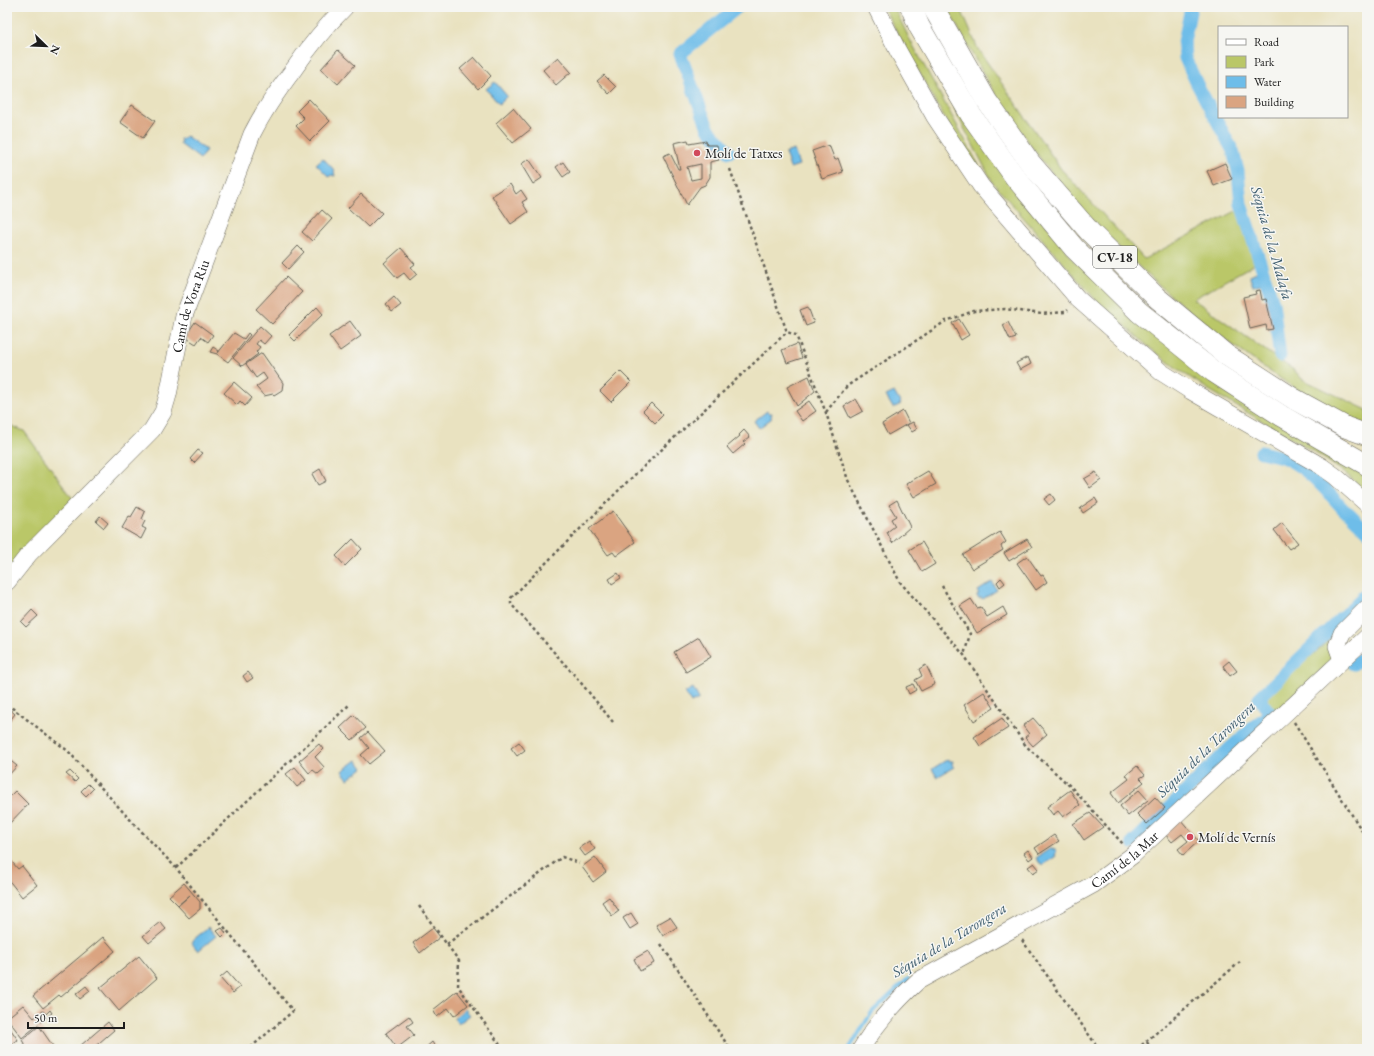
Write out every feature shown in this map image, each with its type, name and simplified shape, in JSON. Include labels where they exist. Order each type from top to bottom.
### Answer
[{"type":"main road","name":"CV-18","points":[[911,7],[919,26],[971,115],[1015,177],[1074,248],[1139,312],[1214,372],[1282,416],[1367,465]]},
{"type":"main road","name":"CV-18","points":[[933,7],[986,100],[1032,164],[1090,232],[1156,297],[1226,355],[1294,400],[1345,427],[1367,435]]},
{"type":"street","name":"Camí de Vora Riu","points":[[7,582],[29,554],[152,430],[163,412],[168,395],[184,316],[252,134],[262,113],[281,86],[306,52],[344,7]]},
{"type":"street","points":[[876,7],[898,51],[935,117],[981,186],[1078,299],[1161,372],[1321,466],[1335,476],[1367,504]]},
{"type":"street","points":[[1342,660],[1337,646],[1342,633],[1367,608]]},
{"type":"street","name":"Camí de la Mar","points":[[861,1049],[873,1029],[894,1003],[918,981],[1094,884],[1133,855],[1367,637]]},
{"type":"path","points":[[730,169],[787,332]]},
{"type":"path","points":[[826,413],[847,386],[946,321],[974,311],[1005,309],[1042,314],[1066,312],[1078,299]]},
{"type":"path","points":[[787,332],[796,335],[826,413],[848,480],[900,582],[964,655],[1026,746],[1072,787],[1133,855]]},
{"type":"path","points":[[613,722],[577,678],[511,604],[511,598],[625,484],[787,332]]},
{"type":"path","points":[[942,586],[970,634],[964,655]]},
{"type":"path","points":[[7,704],[68,751],[176,868],[292,1011],[249,1049]]},
{"type":"path","points":[[176,868],[349,705]]},
{"type":"path","points":[[1288,711],[1367,839]]},
{"type":"path","points":[[447,944],[562,857],[579,863]]},
{"type":"path","points":[[419,906],[459,961],[458,986],[503,1049]]},
{"type":"path","points":[[1014,928],[1099,1049]]},
{"type":"path","points":[[660,944],[730,1049]]},
{"type":"path","points":[[1137,1049],[1240,962]]},
{"type":"path","points":[[1147,1042],[1152,1049]]},
{"type":"green space","points":[[883,7],[894,7],[909,38],[992,189],[972,168]]},
{"type":"green space","points":[[947,7],[960,7],[978,49],[1061,169],[1144,259],[1240,209],[1258,262],[1193,299],[1294,370],[1302,379],[1367,410],[1367,425],[1331,409],[1279,378],[1230,343],[1168,293],[1138,266],[1082,209],[1056,179],[1032,147],[992,89]]},
{"type":"green space","points":[[945,90],[1076,263],[1367,476],[1367,492],[1341,470],[1313,451],[1209,390],[1179,370],[1150,348],[1095,299],[993,183]]},
{"type":"green space","points":[[7,424],[24,431],[76,503],[7,579]]},
{"type":"green space","points":[[1338,632],[1335,656],[1277,716],[1264,698]]},
{"type":"water","points":[[495,82],[507,96],[499,104],[486,89]]},
{"type":"water","points":[[186,136],[206,150],[200,159],[180,144],[180,139]]},
{"type":"water","points":[[794,150],[799,165],[790,168],[785,153]]},
{"type":"water","points":[[323,158],[335,171],[335,176],[331,175],[329,177],[316,164]]},
{"type":"water","points":[[1257,272],[1261,284],[1253,286],[1249,275]]},
{"type":"water","points":[[894,392],[901,404],[893,408],[886,396]]},
{"type":"water","points":[[767,411],[768,413],[772,413],[772,418],[759,428],[754,421]]},
{"type":"water","points":[[992,582],[997,590],[983,599],[978,598],[978,591]]},
{"type":"water","points":[[693,688],[699,699],[691,703],[685,693]]},
{"type":"water","points":[[948,759],[949,761],[953,761],[952,765],[954,767],[937,777],[932,769]]},
{"type":"water","points":[[357,760],[363,768],[348,779],[342,771]]},
{"type":"water","points":[[1051,848],[1057,852],[1055,854],[1056,856],[1042,866],[1036,858]]},
{"type":"water","points":[[208,927],[216,936],[198,951],[191,942]]},
{"type":"water","points":[[465,1009],[470,1015],[458,1024],[454,1018]]},
{"type":"building","points":[[338,50],[355,65],[338,84],[321,69]]},
{"type":"building","points":[[474,57],[491,76],[478,89],[460,69]]},
{"type":"building","points":[[558,57],[571,72],[556,85],[543,70]]},
{"type":"building","points":[[604,75],[616,87],[609,94],[597,81]]},
{"type":"building","points":[[309,99],[330,121],[310,141],[296,126],[304,118],[297,111]]},
{"type":"building","points":[[132,105],[155,121],[143,138],[120,122]]},
{"type":"building","points":[[513,108],[531,129],[513,143],[496,123]]},
{"type":"building","points":[[688,140],[689,144],[706,141],[707,145],[717,145],[719,160],[710,162],[710,177],[705,185],[700,187],[687,205],[663,156],[670,153],[678,169],[680,169],[674,143]],"holes":[[[701,164],[701,178],[691,180],[687,167]]]},
{"type":"building","points":[[829,145],[835,160],[838,158],[843,172],[822,179],[812,151]]},
{"type":"building","points":[[529,159],[542,178],[533,184],[521,164]]},
{"type":"building","points":[[563,162],[570,172],[563,177],[556,167]]},
{"type":"building","points":[[1225,163],[1232,179],[1214,186],[1207,171]]},
{"type":"building","points":[[510,184],[516,194],[521,190],[527,199],[522,202],[528,212],[511,224],[492,196]]},
{"type":"building","points":[[361,194],[382,213],[368,227],[348,208]]},
{"type":"building","points":[[322,210],[332,219],[312,241],[302,232]]},
{"type":"building","points":[[298,246],[304,252],[288,269],[282,263]]},
{"type":"building","points":[[401,248],[415,264],[411,267],[417,274],[410,280],[404,273],[397,278],[384,263]]},
{"type":"building","points":[[286,277],[302,292],[272,324],[256,309]]},
{"type":"building","points":[[1260,290],[1262,300],[1266,299],[1273,329],[1267,330],[1266,325],[1250,329],[1243,297],[1256,294],[1255,291]]},
{"type":"building","points":[[394,297],[401,305],[392,312],[386,304]]},
{"type":"building","points":[[317,307],[323,314],[295,341],[289,335]]},
{"type":"building","points":[[808,307],[814,323],[806,326],[800,310]]},
{"type":"building","points":[[959,319],[969,335],[961,340],[952,323]]},
{"type":"building","points":[[350,321],[361,336],[340,351],[329,336]]},
{"type":"building","points":[[195,322],[213,335],[208,342],[201,337],[196,344],[185,337]]},
{"type":"building","points":[[1008,322],[1016,338],[1010,340],[1003,325]]},
{"type":"building","points":[[260,326],[271,336],[264,344],[259,340],[256,344],[260,347],[256,352],[258,354],[242,366],[233,358]]},
{"type":"building","points":[[234,333],[244,339],[248,333],[250,335],[228,362],[217,354]]},
{"type":"building","points":[[797,344],[802,358],[787,363],[782,350]]},
{"type":"building","points":[[213,347],[219,351],[217,354],[210,352]]},
{"type":"building","points":[[262,353],[283,383],[282,390],[274,395],[264,396],[256,387],[267,379],[263,373],[256,378],[246,364]]},
{"type":"building","points":[[1028,357],[1031,364],[1020,370],[1016,363]]},
{"type":"building","points":[[620,371],[631,382],[611,402],[600,391]]},
{"type":"building","points":[[809,376],[815,391],[797,406],[787,387]]},
{"type":"building","points":[[234,382],[252,398],[245,406],[240,401],[237,405],[224,393]]},
{"type":"building","points":[[856,399],[863,411],[850,418],[844,406]]},
{"type":"building","points":[[809,401],[816,411],[802,421],[795,411]]},
{"type":"building","points":[[651,403],[663,415],[655,423],[643,411]]},
{"type":"building","points":[[903,411],[909,423],[888,435],[882,424]]},
{"type":"building","points":[[913,422],[917,429],[912,432],[907,425]]},
{"type":"building","points":[[744,430],[750,437],[743,442],[745,444],[733,454],[727,447],[740,436],[739,435]]},
{"type":"building","points":[[198,450],[203,453],[194,463],[190,459]]},
{"type":"building","points":[[320,469],[326,481],[318,485],[312,474]]},
{"type":"building","points":[[928,471],[936,484],[914,497],[906,484]]},
{"type":"building","points":[[1096,472],[1101,480],[1090,488],[1084,479]]},
{"type":"building","points":[[1051,494],[1055,500],[1049,505],[1044,499]]},
{"type":"building","points":[[1095,498],[1098,503],[1083,513],[1080,508]]},
{"type":"building","points":[[897,500],[910,527],[892,543],[887,532],[895,526],[891,519],[896,516],[889,505]]},
{"type":"building","points":[[137,507],[145,512],[142,519],[145,521],[142,527],[146,529],[141,539],[122,528],[129,516],[131,517]]},
{"type":"building","points":[[613,511],[635,542],[616,556],[613,552],[608,555],[589,529]]},
{"type":"building","points":[[100,516],[108,523],[104,528],[96,521]]},
{"type":"building","points":[[1282,523],[1298,543],[1289,549],[1274,530]]},
{"type":"building","points":[[1000,532],[1006,542],[1001,546],[1003,550],[972,569],[963,555]]},
{"type":"building","points":[[353,539],[362,549],[345,566],[336,556]]},
{"type":"building","points":[[1027,539],[1032,547],[1009,561],[1004,553]]},
{"type":"building","points":[[922,542],[935,564],[922,572],[909,550]]},
{"type":"building","points":[[1027,556],[1047,582],[1036,590],[1017,563]]},
{"type":"building","points":[[618,573],[621,578],[612,584],[609,579]]},
{"type":"building","points":[[1001,578],[1005,583],[1000,587],[997,582]]},
{"type":"building","points":[[971,599],[977,608],[981,607],[987,617],[1003,607],[1007,615],[977,633],[960,606]]},
{"type":"building","points":[[32,610],[38,616],[26,627],[21,622]]},
{"type":"building","points":[[699,637],[711,657],[686,672],[674,652]]},
{"type":"building","points":[[1229,661],[1237,671],[1230,676],[1223,666]]},
{"type":"building","points":[[926,665],[935,684],[921,691],[915,680],[922,676],[919,669]]},
{"type":"building","points":[[248,672],[253,678],[247,682],[243,676]]},
{"type":"building","points":[[913,684],[916,690],[909,694],[906,687]]},
{"type":"building","points":[[984,692],[994,708],[974,721],[964,705]]},
{"type":"building","points":[[7,707],[15,714],[7,724]]},
{"type":"building","points":[[354,715],[366,728],[352,740],[340,728]]},
{"type":"building","points":[[1002,718],[1008,728],[980,746],[974,737]]},
{"type":"building","points":[[1033,718],[1047,734],[1033,746],[1025,737],[1029,734],[1023,726]]},
{"type":"building","points":[[368,732],[385,751],[369,764],[361,755],[369,748],[361,738]]},
{"type":"building","points":[[519,742],[525,750],[517,756],[511,748]]},
{"type":"building","points":[[319,744],[323,749],[315,757],[325,768],[318,774],[313,770],[309,773],[299,761]]},
{"type":"building","points":[[7,758],[17,766],[7,777]]},
{"type":"building","points":[[1137,766],[1145,775],[1140,778],[1144,782],[1118,803],[1111,793],[1129,779],[1126,775]]},
{"type":"building","points":[[295,767],[306,780],[297,787],[286,774]]},
{"type":"building","points":[[70,771],[78,779],[75,782],[66,774]]},
{"type":"building","points":[[88,784],[93,789],[86,796],[81,791]]},
{"type":"building","points":[[1070,790],[1080,805],[1063,817],[1058,811],[1053,815],[1047,807]]},
{"type":"building","points":[[1139,790],[1148,800],[1128,816],[1120,806]]},
{"type":"building","points":[[15,791],[28,804],[7,826],[7,799]]},
{"type":"building","points":[[1155,797],[1165,808],[1147,824],[1137,814]]},
{"type":"building","points":[[1090,813],[1103,827],[1084,840],[1073,824]]},
{"type":"building","name":"Molí de Vernís","points":[[1180,819],[1199,841],[1183,855],[1178,849],[1188,841],[1182,834],[1172,842],[1164,833]]},
{"type":"building","points":[[1054,835],[1059,841],[1039,854],[1035,848]]},
{"type":"building","points":[[589,841],[595,849],[585,856],[579,848]]},
{"type":"building","points":[[1028,850],[1033,857],[1029,860],[1024,853]]},
{"type":"building","points":[[7,856],[18,869],[22,866],[37,885],[22,897],[7,878]]},
{"type":"building","points":[[595,857],[606,872],[593,882],[582,867]]},
{"type":"building","points":[[1034,863],[1039,869],[1033,873],[1028,867]]},
{"type":"building","points":[[184,883],[200,902],[200,909],[189,918],[178,906],[190,895],[178,905],[169,896]]},
{"type":"building","points":[[609,897],[619,911],[612,916],[602,902]]},
{"type":"building","points":[[631,913],[638,924],[630,929],[623,918]]},
{"type":"building","points":[[670,917],[677,927],[663,936],[656,925]]},
{"type":"building","points":[[160,922],[166,929],[149,943],[143,936]]},
{"type":"building","points":[[222,928],[226,933],[222,937],[217,931]]},
{"type":"building","points":[[433,928],[440,937],[420,953],[413,943]]},
{"type":"building","points":[[103,937],[115,951],[61,997],[59,995],[43,1008],[33,996]]},
{"type":"building","points":[[648,951],[654,963],[640,971],[634,959]]},
{"type":"building","points":[[139,956],[157,978],[119,1011],[100,988]]},
{"type":"building","points":[[227,972],[240,987],[233,993],[220,978]]},
{"type":"building","points":[[86,986],[90,991],[80,999],[76,994]]},
{"type":"building","points":[[457,991],[468,1005],[454,1016],[448,1008],[437,1017],[433,1010]]},
{"type":"building","points":[[23,1005],[34,1018],[43,1011],[46,1014],[50,1010],[52,1013],[22,1038],[7,1018]]},
{"type":"building","points":[[409,1016],[413,1022],[407,1026],[414,1035],[397,1048],[386,1033]]},
{"type":"building","points":[[108,1022],[114,1030],[92,1049],[82,1049],[80,1046]]},
{"type":"building","points":[[7,1024],[18,1040],[7,1047]]},
{"type":"building","points":[[39,1026],[55,1049],[27,1049],[22,1040]]},
{"type":"building","points":[[432,1042],[436,1048],[424,1049]]},
{"type":"waterway","points":[[729,152],[708,128],[680,54],[738,7]]},
{"type":"waterway","name":"Séquia de la Malafa","points":[[1191,7],[1184,42],[1185,58],[1197,84],[1233,151],[1238,171],[1241,204],[1273,302],[1280,356]]},
{"type":"waterway","points":[[1261,452],[1285,458],[1302,468],[1310,474],[1344,510],[1367,531]]},
{"type":"waterway","name":"Séquia de la Tarongera","points":[[1133,843],[1229,749],[1270,713],[1259,698],[1367,593]]},
{"type":"waterway","points":[[1353,664],[1367,656]]},
{"type":"waterway","name":"Séquia de la Tarongera","points":[[849,1049],[872,1012],[908,979]]},
{"type":"place","name":"Molí de Tatxes","points":[[697,153]]},
{"type":"place","name":"Molí de Vernís","points":[[1190,837]]}]
